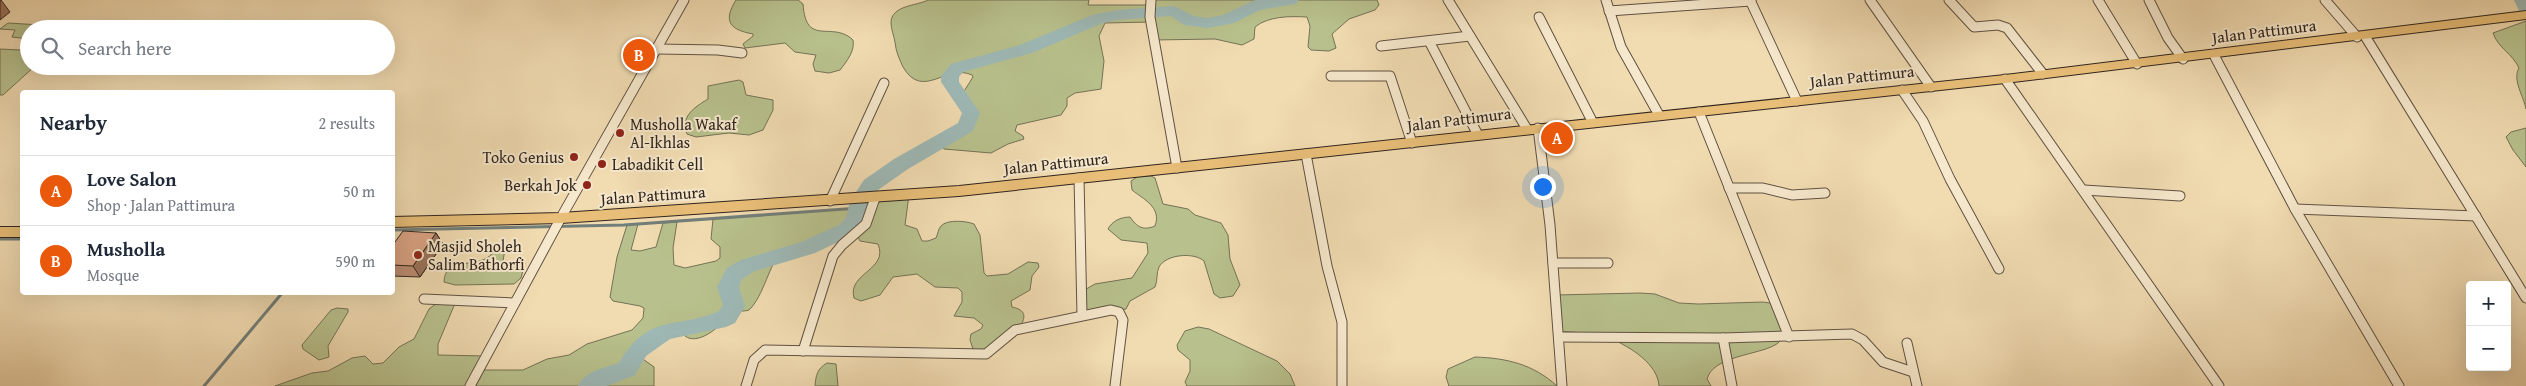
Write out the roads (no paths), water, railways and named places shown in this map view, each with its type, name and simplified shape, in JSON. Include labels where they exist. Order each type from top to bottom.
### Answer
[{"type":"main road","name":"Jalan Pattimura","points":[[395,222],[560,221],[871,198],[1079,178],[1412,143],[1592,121],[1699,112],[2005,79],[2183,59],[2524,16]]},
{"type":"main road","points":[[0,232],[20,232]]},
{"type":"street","points":[[470,386],[514,303],[684,0]]},
{"type":"street","points":[[1448,0],[1532,128],[1553,263],[1562,386]]},
{"type":"street","points":[[1606,0],[1622,47],[1659,115]]},
{"type":"street","points":[[1609,11],[1750,0],[1797,101]]},
{"type":"street","points":[[1870,0],[1932,87]]},
{"type":"street","points":[[1949,0],[1974,27],[1998,25],[2007,28],[2043,74]]},
{"type":"street","points":[[2098,0],[2137,64]]},
{"type":"street","points":[[2149,0],[2168,38],[2183,59]]},
{"type":"street","points":[[2325,0],[2361,36],[2526,298]]},
{"type":"street","points":[[1151,2],[1150,18],[1177,168]]},
{"type":"street","points":[[1539,17],[1592,121]]},
{"type":"street","points":[[1380,46],[1470,36]]},
{"type":"street","points":[[1428,41],[1478,135]]},
{"type":"street","points":[[657,49],[718,50],[742,54]]},
{"type":"street","points":[[2214,55],[2295,209],[2399,386]]},
{"type":"street","points":[[1331,76],[1390,76],[1412,143]]},
{"type":"street","points":[[2005,79],[2220,386]]},
{"type":"street","points":[[830,201],[884,82]]},
{"type":"street","points":[[1902,90],[1923,121],[1950,179],[1999,269]]},
{"type":"street","points":[[1699,112],[1789,336]]},
{"type":"street","points":[[1306,154],[1327,266],[1342,322],[1342,386]]},
{"type":"street","points":[[1079,178],[1082,315]]},
{"type":"street","points":[[1729,188],[1763,188],[1792,195],[1825,193]]},
{"type":"street","points":[[2084,190],[2180,196]]},
{"type":"street","points":[[803,351],[833,256],[842,243],[860,232],[868,223],[871,198]]},
{"type":"street","points":[[2295,209],[2476,216]]},
{"type":"street","points":[[1553,263],[1608,263]]},
{"type":"street","points":[[424,300],[514,303]]},
{"type":"street","points":[[746,386],[758,353],[765,350],[986,354],[1015,330],[1111,310],[1119,312],[1123,320],[1115,386]]},
{"type":"street","points":[[1558,337],[1723,338],[1852,334],[1864,338],[1874,355],[1892,368],[1914,372]]},
{"type":"street","points":[[1723,338],[1732,386]]},
{"type":"street","points":[[1907,343],[1917,386]]},
{"type":"waterway","points":[[589,386],[603,377],[627,369],[638,350],[664,332],[718,321],[727,317],[734,306],[728,287],[734,274],[748,265],[808,248],[846,230],[856,221],[860,201],[871,185],[901,164],[966,127],[971,113],[950,82],[950,76],[957,68],[1026,49],[1098,19],[1117,15],[1174,11],[1190,21],[1208,23],[1228,19],[1256,5],[1290,0]]},
{"type":"waterway","points":[[2523,0],[2526,9]]},
{"type":"waterway","points":[[395,230],[624,225],[859,208]]},
{"type":"waterway","points":[[0,239],[20,239]]},
{"type":"waterway","points":[[204,386],[280,295]]},
{"type":"place","name":"Musholla","points":[[639,55]]},
{"type":"place","name":"Musholla Wakaf Al-Ikhlas","points":[[620,133]]},
{"type":"place","name":"Love Salon","points":[[1557,138]]},
{"type":"place","name":"Toko Genius","points":[[574,157]]},
{"type":"place","name":"Labadikit Cell","points":[[602,164]]},
{"type":"place","name":"Berkah Jok","points":[[587,185]]},
{"type":"place","name":"Masjid Sholeh Salim Bathorfi","points":[[418,255]]}]
